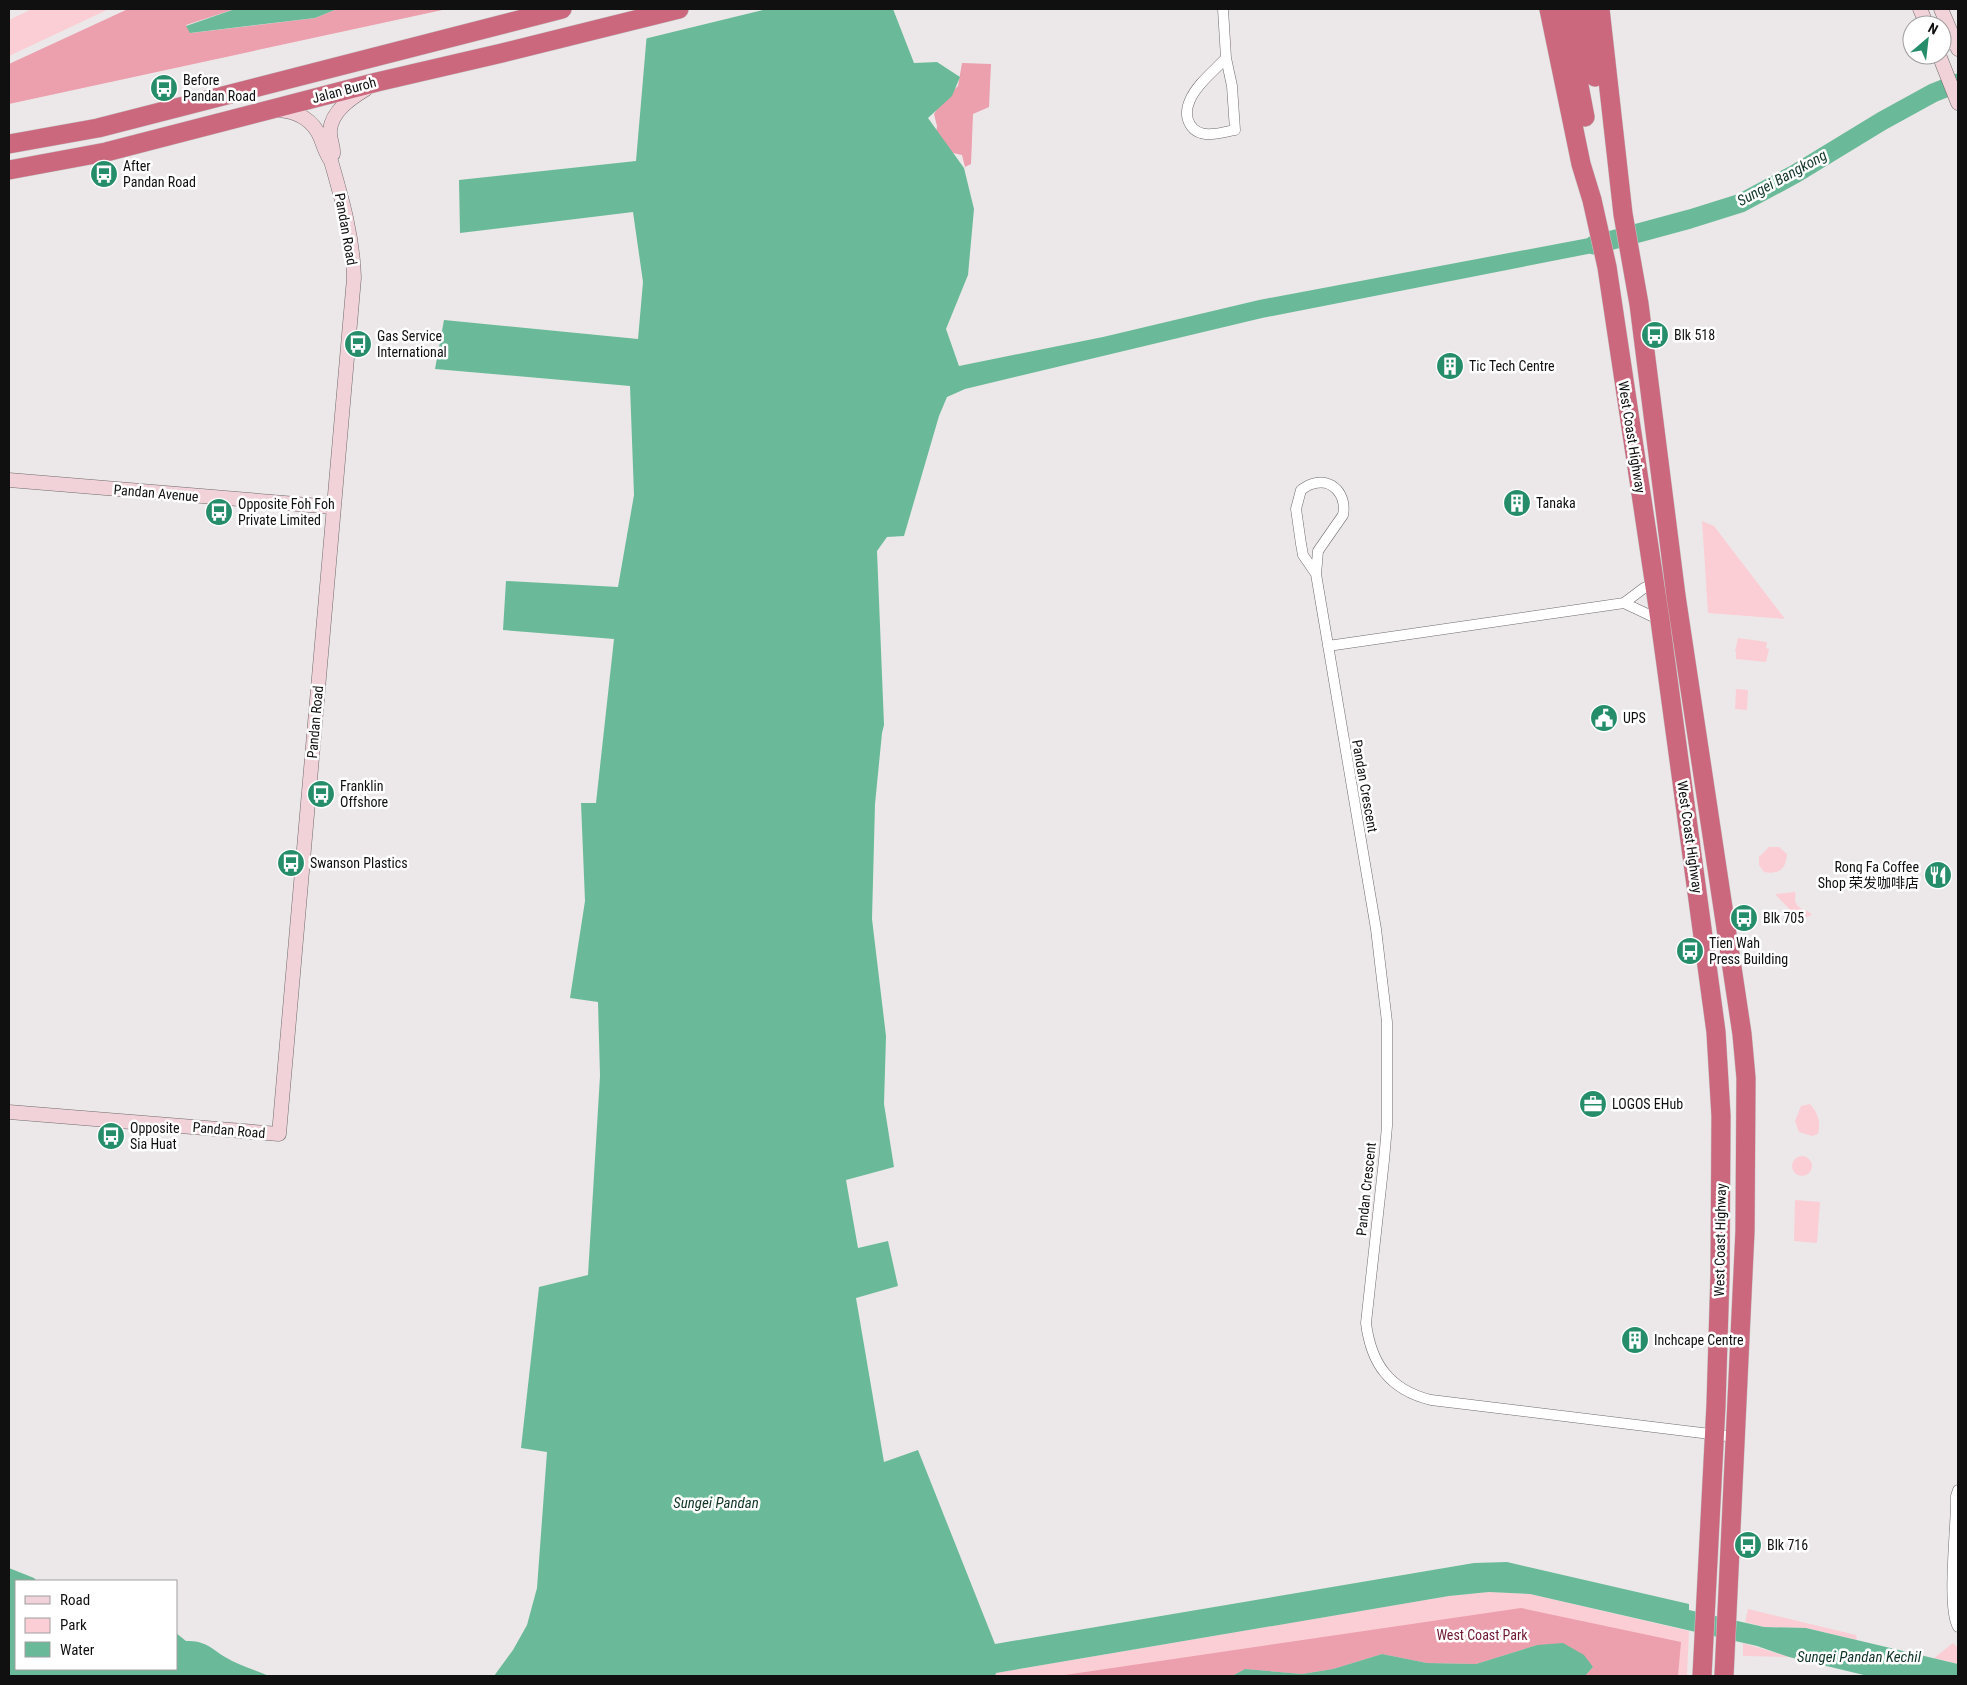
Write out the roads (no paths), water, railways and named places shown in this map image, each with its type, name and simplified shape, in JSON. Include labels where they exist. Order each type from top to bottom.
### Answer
[{"type":"highway","name":"Jalan Buroh","points":[[9,144],[98,128],[562,9]]},
{"type":"highway","name":"Jalan Buroh","points":[[9,170],[106,152],[377,82],[679,9]]},
{"type":"highway","name":"West Coast Highway","points":[[1549,9],[1581,164],[1592,200],[1607,267],[1655,583],[1716,1032],[1720,1077],[1720,1275],[1702,1676]]},
{"type":"highway","name":"West Coast Highway","points":[[1581,10],[1614,190],[1622,210],[1632,264],[1676,596],[1742,1034],[1746,1078],[1744,1231],[1724,1676]]},
{"type":"highway","points":[[1581,10],[1570,38],[1595,172],[1592,200]]},
{"type":"highway","points":[[1690,837],[1701,840],[1711,832]]},
{"type":"street","points":[[1223,9],[1226,58],[1232,86],[1236,130],[1210,134],[1194,129],[1189,124],[1186,115],[1190,99],[1226,58]]},
{"type":"street","points":[[1943,65],[1958,103]]},
{"type":"street","name":"Pandan Road","points":[[331,161],[334,152],[330,130],[333,122],[349,100],[377,82]]},
{"type":"street","name":"Pandan Road","points":[[9,1112],[279,1134],[354,278],[348,230],[331,161],[326,154],[318,132],[309,121],[291,112],[272,110]]},
{"type":"street","name":"Pandan Avenue","points":[[9,480],[333,507]]},
{"type":"street","name":"Pandan Crescent","points":[[1316,574],[1303,555],[1296,508],[1301,490],[1312,484],[1320,483],[1334,486],[1340,491],[1345,507],[1343,515],[1318,551],[1316,574],[1376,929],[1387,1022],[1387,1126],[1366,1323],[1370,1348],[1385,1375],[1406,1391],[1425,1399],[1735,1437]]},
{"type":"street","points":[[1328,646],[1624,603],[1644,588],[1655,583]]},
{"type":"street","points":[[1624,603],[1660,620]]},
{"type":"street","points":[[1958,1490],[1956,1496],[1952,1600],[1953,1614],[1958,1627]]},
{"type":"water","points":[[235,9],[337,9],[315,18],[190,33],[186,26]]},
{"type":"water","name":"Sungei Pandan","points":[[649,9],[893,9],[914,63],[937,62],[960,77],[952,96],[928,118],[964,168],[974,209],[968,275],[946,329],[959,366],[1103,337],[1259,300],[1594,237],[1593,253],[1262,318],[965,389],[947,397],[939,416],[904,536],[887,537],[877,551],[884,725],[875,804],[872,919],[886,1036],[884,1104],[894,1167],[846,1180],[858,1248],[888,1241],[898,1286],[856,1298],[884,1462],[918,1450],[995,1644],[1474,1563],[1507,1562],[1689,1604],[1689,1610],[1764,1627],[1806,1628],[1958,1664],[1958,1676],[1868,1676],[1789,1657],[1757,1646],[1530,1594],[1489,1592],[1449,1596],[996,1673],[995,1676],[494,1676],[513,1650],[527,1625],[537,1588],[547,1452],[521,1448],[539,1287],[588,1275],[600,1076],[598,1002],[570,998],[585,901],[581,803],[596,803],[614,639],[503,630],[506,581],[618,587],[634,495],[630,386],[435,369],[444,320],[638,339],[643,282],[633,212],[460,233],[459,180],[636,161]]},
{"type":"water","points":[[9,1568],[36,1580],[15,1580],[15,1670],[178,1670],[178,1635],[186,1641],[203,1643],[230,1660],[269,1676],[9,1676]]},
{"type":"water","points":[[1563,1643],[1584,1655],[1593,1667],[1585,1676],[1232,1676],[1245,1669],[1302,1674],[1333,1669],[1382,1654],[1427,1663],[1476,1664],[1537,1645]]},
{"type":"waterway","name":"Sungei Bangkong","points":[[1594,245],[1741,203],[1795,174],[1882,121],[1933,93],[1958,83]]},
{"type":"place","name":"Before Pandan Road","points":[[164,88]]},
{"type":"place","name":"After Pandan Road","points":[[104,174]]},
{"type":"place","name":"Blk 518","points":[[1655,335]]},
{"type":"place","name":"Gas Service International","points":[[358,344]]},
{"type":"place","name":"Tic Tech Centre","points":[[1450,366]]},
{"type":"place","name":"Tanaka","points":[[1517,503]]},
{"type":"place","name":"Opposite Foh Foh Private Limited","points":[[219,512]]},
{"type":"place","name":"UPS","points":[[1604,718]]},
{"type":"place","name":"Franklin Offshore","points":[[321,794]]},
{"type":"place","name":"Swanson Plastics","points":[[291,863]]},
{"type":"place","name":"Rong Fa Coffee Shop 荣发咖啡店","points":[[1938,875]]},
{"type":"place","name":"Blk 705","points":[[1744,918]]},
{"type":"place","name":"Tien Wah Press Building","points":[[1690,951]]},
{"type":"place","name":"LOGOS EHub","points":[[1593,1104]]},
{"type":"place","name":"Opposite Sia Huat","points":[[111,1136]]},
{"type":"place","name":"Inchcape Centre","points":[[1635,1340]]},
{"type":"place","name":"Blk 716","points":[[1748,1545]]},
{"type":"park label","name":"West Coast Park","points":[[1482,1635]]},
{"type":"water label","name":"Sungei Pandan Kechil","points":[[1859,1657]]}]
